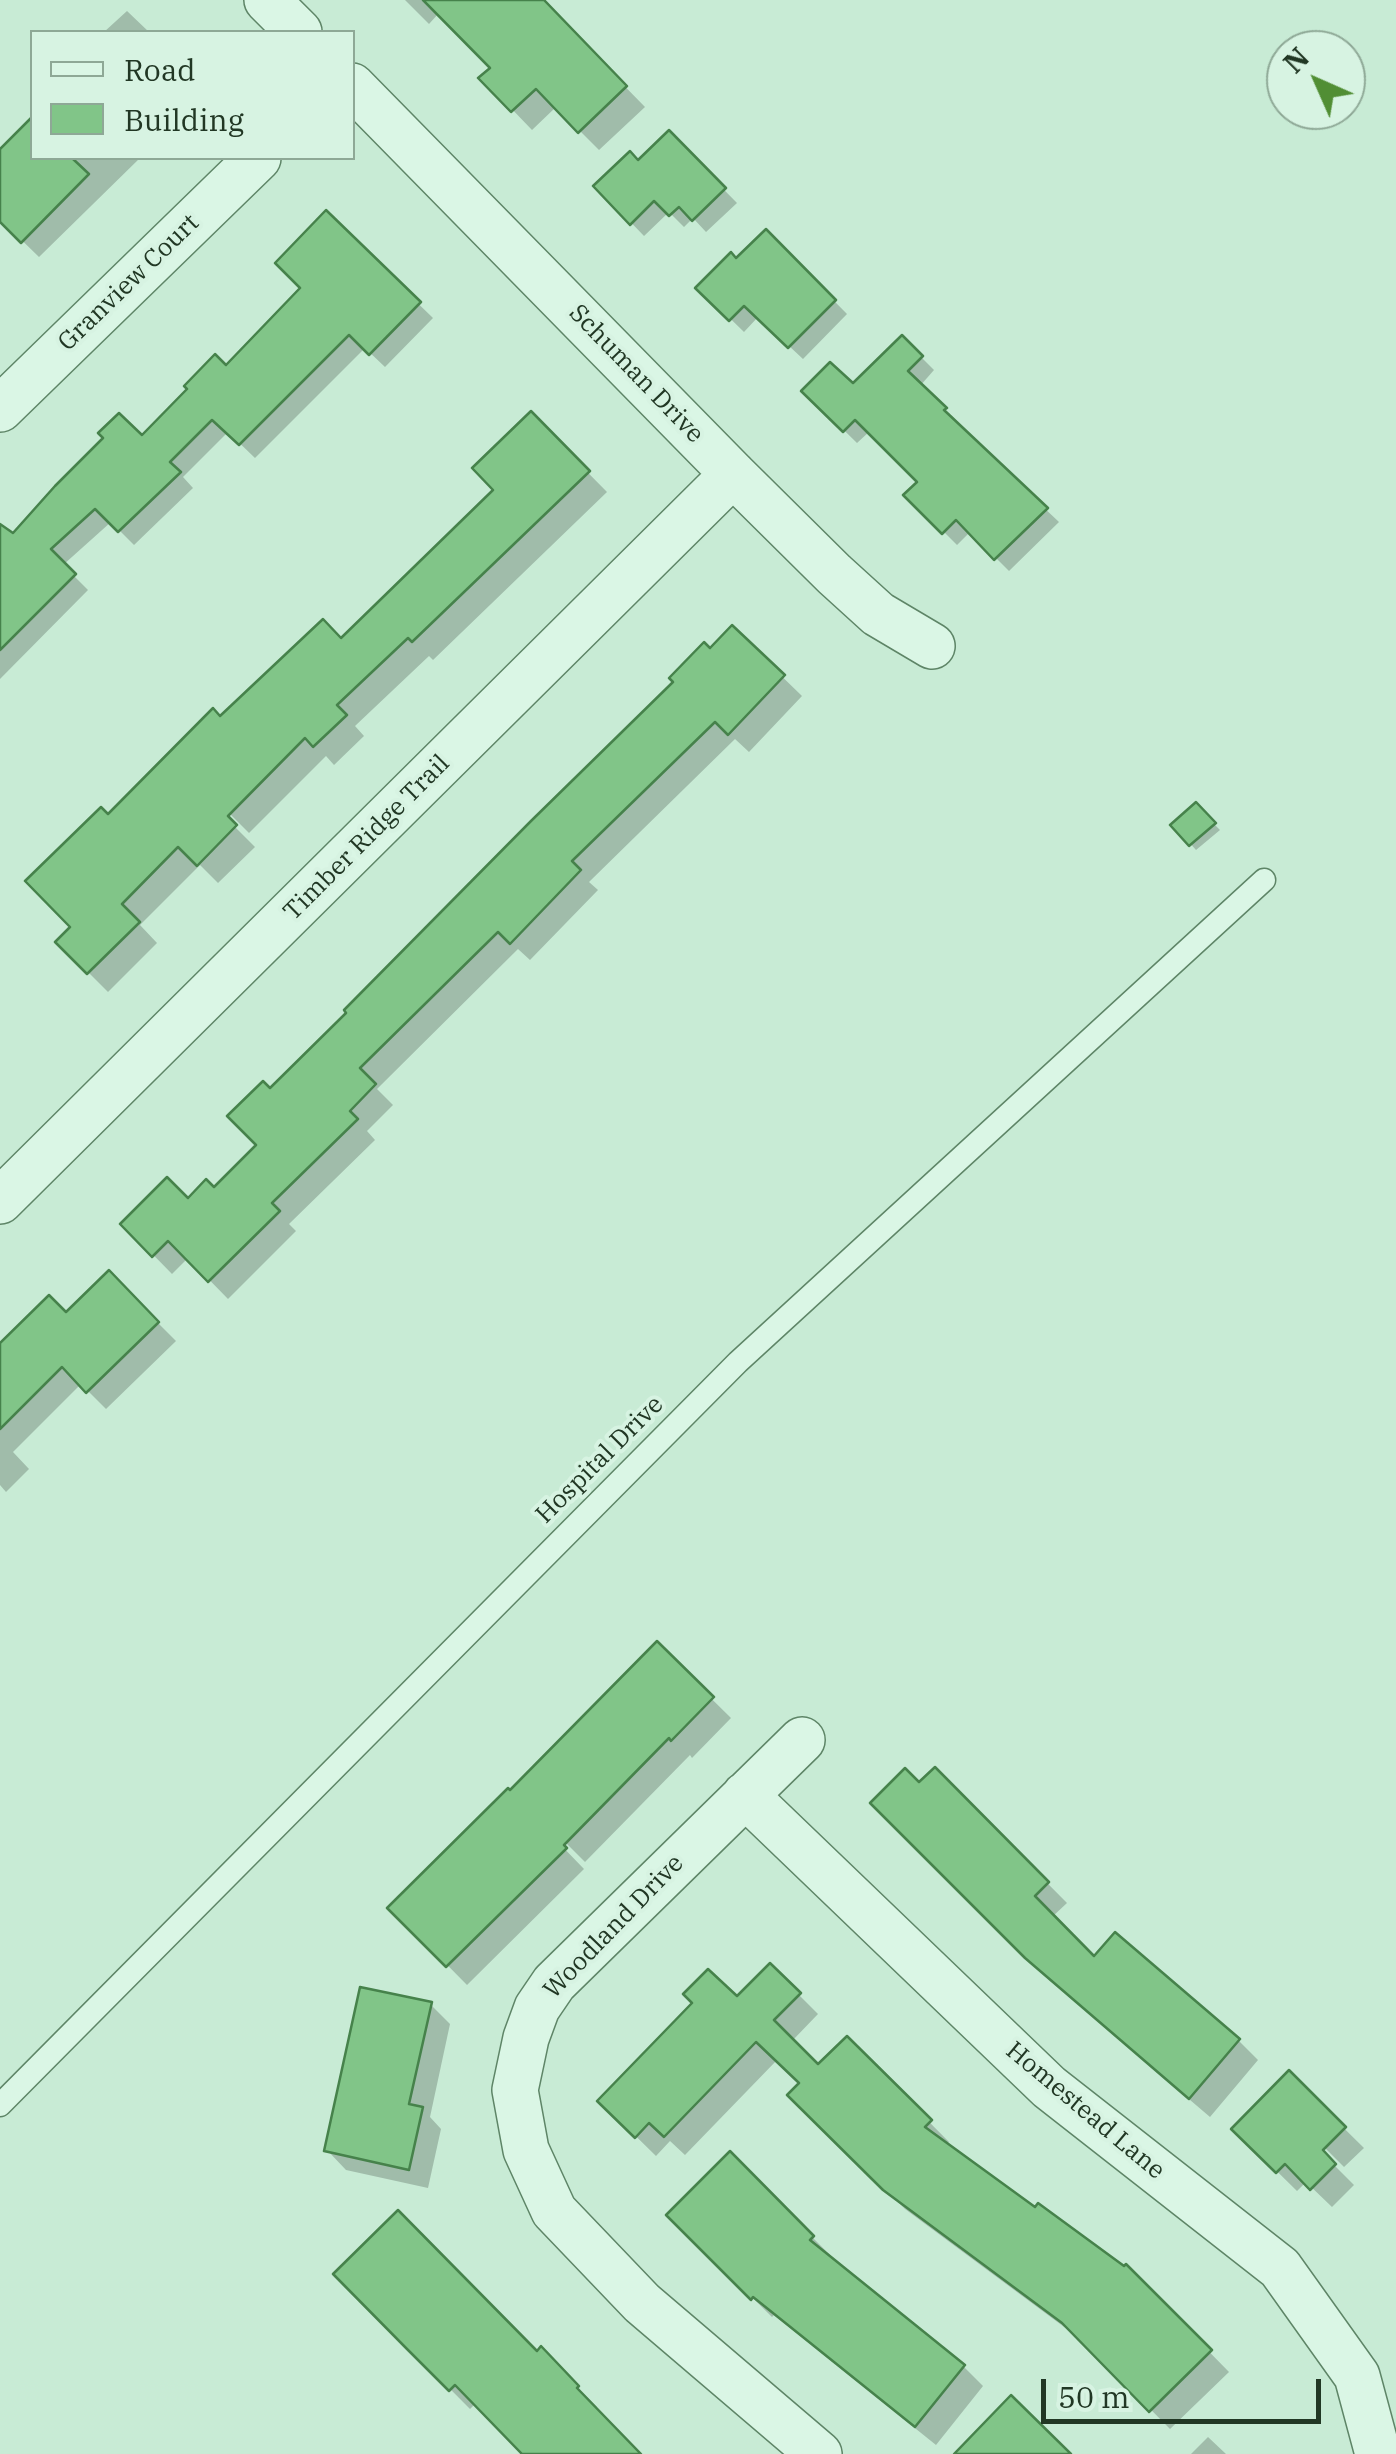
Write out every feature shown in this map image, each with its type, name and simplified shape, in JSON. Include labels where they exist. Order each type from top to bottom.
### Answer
[{"type":"street","points":[[268,0],[298,30]]},
{"type":"street","name":"Schuman Drive","points":[[355,89],[733,474],[878,614],[932,646]]},
{"type":"street","name":"Granview Court","points":[[0,409],[256,160]]},
{"type":"street","name":"Timber Ridge Trail","points":[[0,1200],[733,474]]},
{"type":"street","name":"Woodland Drive","points":[[802,1740],[554,1983],[537,2008],[515,2090],[526,2150],[554,2211],[642,2302],[812,2452]]},
{"type":"street","name":"Homestead Lane","points":[[745,1795],[1049,2087],[1280,2268],[1357,2376],[1381,2430]]},
{"type":"lane","name":"Hospital Drive","points":[[0,2105],[738,1362],[1264,880]]},
{"type":"building","points":[[423,0],[544,0],[627,86],[578,133],[536,89],[511,112],[478,78],[490,68]]},
{"type":"building","points":[[30,119],[30,160],[74,160],[89,174],[21,243],[0,222],[0,149]]},
{"type":"building","points":[[669,130],[726,188],[692,221],[679,207],[669,216],[654,201],[630,225],[593,186],[630,151],[638,160]]},
{"type":"building","points":[[326,210],[421,302],[369,355],[349,335],[239,445],[212,420],[170,462],[181,472],[118,532],[95,509],[51,549],[76,574],[0,650],[0,524],[13,533],[103,438],[98,433],[119,413],[142,435],[215,354],[226,365],[300,288],[275,263]]},
{"type":"building","points":[[766,229],[836,300],[788,348],[744,306],[729,321],[695,288],[731,252],[736,258]]},
{"type":"building","points":[[902,335],[923,356],[908,371],[1048,508],[994,560],[956,520],[942,534],[903,495],[917,482],[855,420],[843,432],[801,391],[830,362],[853,383]]},
{"type":"building","points":[[531,411],[590,471],[412,642],[408,638],[337,705],[347,715],[313,747],[305,738],[228,816],[237,825],[197,866],[178,847],[122,904],[140,922],[87,974],[55,942],[70,927],[25,881],[101,807],[108,814],[213,708],[220,716],[323,619],[341,638],[493,490],[472,468]]},
{"type":"building","points":[[732,625],[785,675],[728,735],[715,722],[572,861],[581,870],[510,944],[498,932],[360,1068],[376,1084],[350,1111],[358,1119],[272,1203],[280,1211],[208,1282],[168,1241],[152,1257],[120,1224],[167,1177],[188,1198],[206,1179],[214,1187],[256,1145],[227,1116],[263,1081],[270,1088],[673,682],[669,678],[704,642],[710,648]]},
{"type":"building","points":[[1196,802],[1216,823],[1189,846],[1170,825]]},
{"type":"building","points":[[109,1270],[159,1322],[86,1393],[62,1367],[0,1429],[0,1343],[49,1295],[66,1312]]},
{"type":"building","points":[[657,1641],[714,1697],[671,1741],[669,1738],[564,1845],[567,1848],[446,1967],[387,1908]]},
{"type":"building","points":[[935,1767],[1049,1882],[1035,1896],[1094,1956],[1115,1932],[1240,2039],[1189,2099],[1025,1958],[870,1803],[905,1768],[919,1782]]},
{"type":"building","points":[[770,1963],[801,1993],[774,2020],[818,2064],[847,2036],[932,2120],[925,2127],[1035,2207],[1038,2203],[1126,2264],[1212,2350],[1149,2412],[1062,2323],[883,2190],[787,2095],[799,2083],[756,2042],[664,2137],[649,2123],[635,2138],[597,2101],[692,2003],[683,1994],[708,1969],[737,1996]]},
{"type":"building","points":[[360,1987],[432,2002],[409,2104],[423,2107],[409,2170],[324,2151]]},
{"type":"building","points":[[1289,2070],[1346,2127],[1323,2150],[1336,2164],[1310,2190],[1285,2164],[1276,2173],[1231,2129]]},
{"type":"building","points":[[730,2151],[814,2236],[810,2240],[965,2365],[915,2427],[753,2297],[751,2300],[666,2215]]},
{"type":"building","points":[[398,2210],[537,2351],[541,2346],[641,2454],[522,2454],[455,2385],[449,2391],[407,2349],[333,2274]]},
{"type":"building","points":[[1011,2395],[1071,2454],[954,2454]]}]
